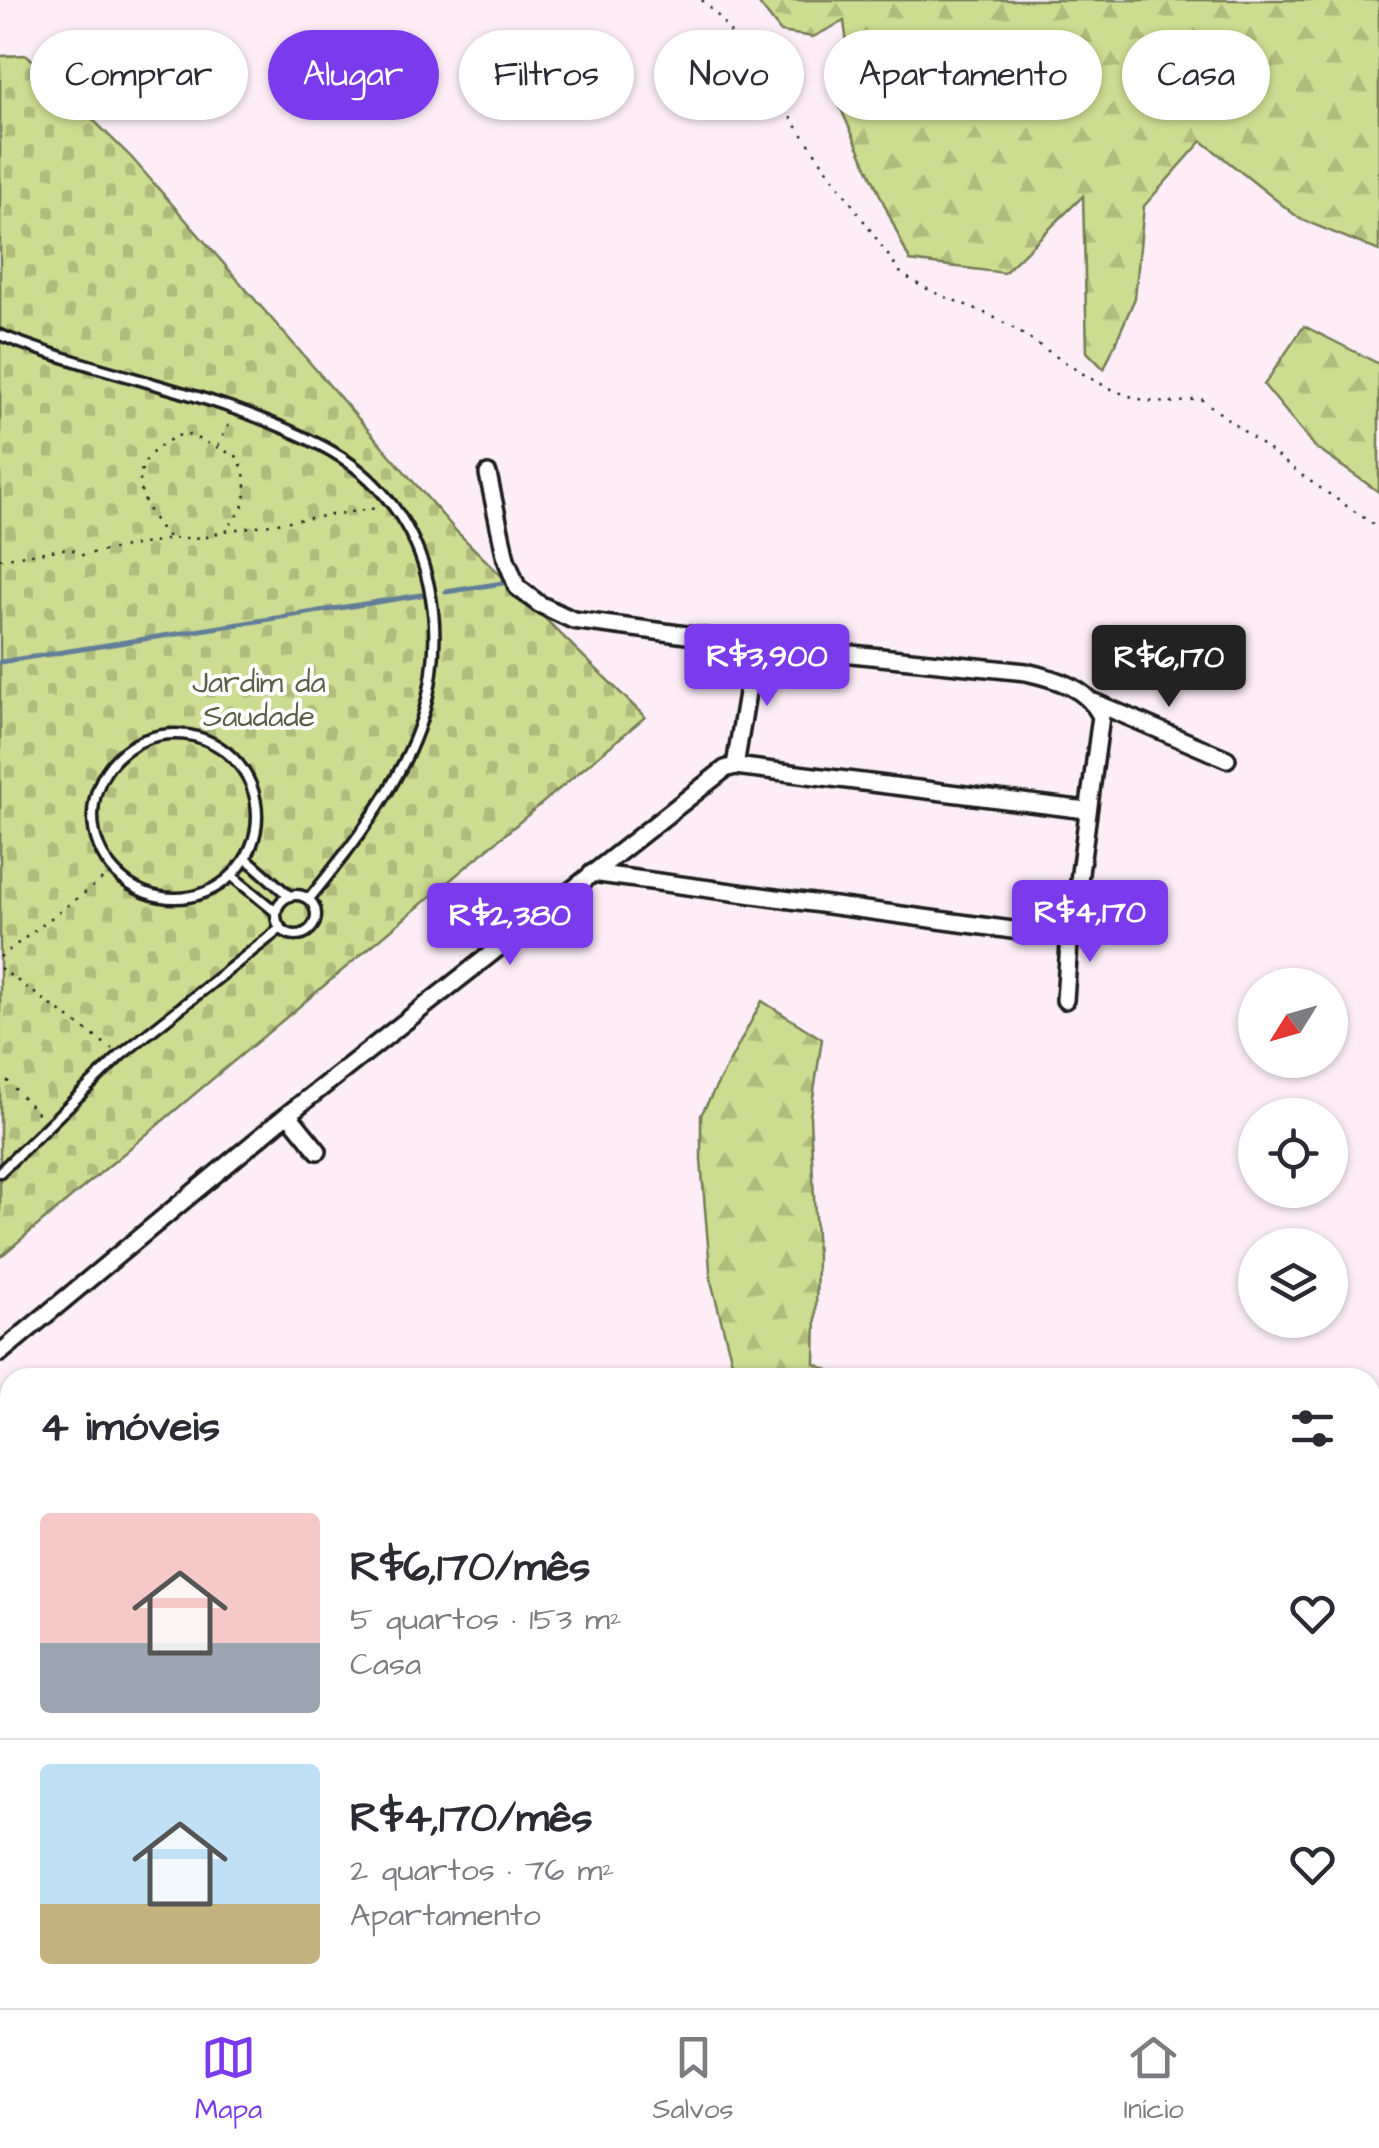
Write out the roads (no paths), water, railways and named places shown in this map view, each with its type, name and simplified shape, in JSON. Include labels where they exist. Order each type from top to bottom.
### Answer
[{"type":"street","points":[[488,474],[517,586],[540,604],[572,620],[1026,672],[1080,690],[1094,702],[1227,759]]},
{"type":"street","points":[[734,766],[756,644]]},
{"type":"street","points":[[1065,1000],[1067,933],[1074,918],[1086,810],[1101,730],[1101,716],[1094,702]]},
{"type":"street","points":[[0,1353],[288,1114],[712,776],[734,766],[1086,810]]},
{"type":"street","points":[[592,873],[1027,932],[1067,933]]},
{"type":"street","points":[[288,1114],[318,1151]]},
{"type":"lane","points":[[0,335],[236,410],[319,444],[347,460],[382,489],[410,531],[429,584],[434,612],[430,689],[404,762],[350,849],[310,899]]},
{"type":"lane","points":[[166,733],[189,734],[230,754],[254,792],[258,815],[255,837],[246,858],[232,876],[204,893],[172,899],[130,886],[100,852],[93,830],[97,786],[108,766],[144,738],[166,733]]},
{"type":"lane","points":[[246,858],[288,896]]},
{"type":"lane","points":[[232,876],[276,912],[281,928],[296,935],[311,929],[317,914],[310,899],[300,894],[288,896],[276,912]]},
{"type":"lane","points":[[0,1172],[122,1055],[281,928]]},
{"type":"waterway","points":[[446,592],[509,582]]},
{"type":"waterway","points":[[0,662],[421,595]]},
{"type":"park label","name":"Jardim da Saudade","points":[[259,700]]}]
